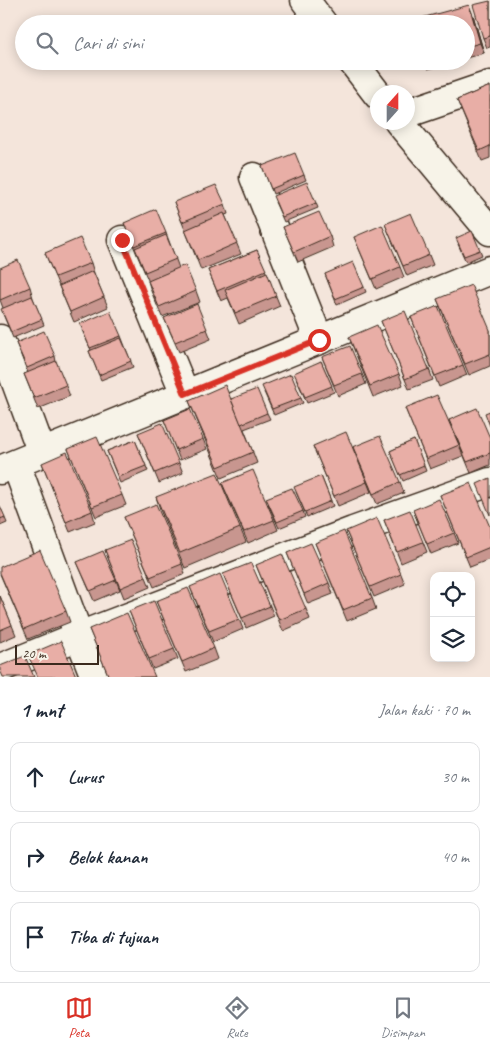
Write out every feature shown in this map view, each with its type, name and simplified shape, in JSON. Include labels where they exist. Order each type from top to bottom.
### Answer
[{"type":"street","points":[[304,0],[316,15]]},
{"type":"street","points":[[359,70],[370,85]]},
{"type":"street","points":[[415,111],[490,85]]},
{"type":"street","points":[[406,130],[490,231]]},
{"type":"street","points":[[254,177],[319,340]]},
{"type":"street","points":[[122,240],[185,394]]},
{"type":"street","points":[[95,677],[8,467],[490,270]]},
{"type":"street","points":[[0,339],[42,453]]},
{"type":"street","points":[[0,668],[353,531],[490,482]]},
{"type":"building","points":[[490,1],[490,36],[483,38],[473,5]]},
{"type":"building","points":[[469,5],[472,15],[432,15]]},
{"type":"building","points":[[475,26],[480,43],[475,44]]},
{"type":"building","points":[[490,86],[490,146],[479,151],[457,100]]},
{"type":"building","points":[[295,153],[304,175],[271,189],[262,166]]},
{"type":"building","points":[[307,182],[316,203],[282,217],[273,196]]},
{"type":"building","points":[[216,185],[225,204],[182,222],[174,202]]},
{"type":"building","points":[[156,209],[166,233],[134,246],[124,223]]},
{"type":"building","points":[[319,212],[330,236],[294,252],[283,227]]},
{"type":"building","points":[[224,213],[237,243],[198,260],[185,230]]},
{"type":"building","points":[[411,213],[429,255],[403,266],[385,224]]},
{"type":"building","points":[[382,225],[400,267],[372,279],[354,237]]},
{"type":"building","points":[[472,231],[480,250],[464,256],[456,238]]},
{"type":"building","points":[[166,235],[176,259],[145,272],[135,248]]},
{"type":"building","points":[[80,238],[91,263],[55,277],[45,253]]},
{"type":"building","points":[[257,250],[266,270],[217,291],[208,270]]},
{"type":"building","points":[[18,260],[30,287],[0,300],[0,268]]},
{"type":"building","points":[[353,262],[364,287],[335,299],[325,274]]},
{"type":"building","points":[[185,265],[196,291],[159,307],[148,281]]},
{"type":"building","points":[[93,271],[104,297],[70,312],[59,286]]},
{"type":"building","points":[[267,272],[276,296],[235,313],[225,290]]},
{"type":"building","points":[[471,285],[490,330],[490,354],[465,364],[437,299]]},
{"type":"building","points":[[32,296],[42,319],[11,332],[1,309]]},
{"type":"building","points":[[197,304],[207,329],[175,342],[164,318]]},
{"type":"building","points":[[438,306],[463,365],[435,376],[411,317]]},
{"type":"building","points":[[110,311],[121,336],[90,348],[80,324]]},
{"type":"building","points":[[405,311],[429,369],[405,379],[381,321]]},
{"type":"building","points":[[377,325],[399,374],[370,386],[349,337]]},
{"type":"building","points":[[44,331],[55,356],[27,368],[16,343]]},
{"type":"building","points":[[121,338],[131,361],[99,375],[89,351]]},
{"type":"building","points":[[350,346],[362,374],[334,385],[322,357]]},
{"type":"building","points":[[56,361],[66,385],[34,398],[24,374]]},
{"type":"building","points":[[321,361],[332,386],[305,397],[294,373]]},
{"type":"building","points":[[291,374],[301,398],[272,409],[262,386]]},
{"type":"building","points":[[225,385],[253,452],[218,467],[189,401]]},
{"type":"building","points":[[257,389],[267,413],[241,424],[231,399]]},
{"type":"building","points":[[437,395],[459,445],[426,459],[405,408]]},
{"type":"building","points":[[477,408],[490,438],[490,453],[467,462],[449,420]]},
{"type":"building","points":[[190,409],[203,439],[176,450],[164,420]]},
{"type":"building","points":[[490,411],[490,426],[485,413]]},
{"type":"building","points":[[162,423],[179,463],[155,473],[138,433]]},
{"type":"building","points":[[346,432],[367,482],[334,496],[313,446]]},
{"type":"building","points":[[380,436],[400,482],[373,494],[353,447]]},
{"type":"building","points":[[97,437],[122,495],[92,507],[68,449]]},
{"type":"building","points":[[135,440],[146,466],[118,477],[107,451]]},
{"type":"building","points":[[414,440],[424,465],[400,475],[390,451]]},
{"type":"building","points":[[67,452],[92,511],[66,522],[42,463]]},
{"type":"building","points":[[253,470],[274,520],[244,532],[222,483]]},
{"type":"building","points":[[217,473],[240,528],[180,553],[156,497]]},
{"type":"building","points":[[321,476],[331,501],[305,512],[294,487]]},
{"type":"building","points":[[490,478],[490,515],[477,484]]},
{"type":"building","points":[[471,483],[490,527],[490,547],[466,557],[440,495]]},
{"type":"building","points":[[292,488],[303,511],[277,522],[266,498]]},
{"type":"building","points":[[439,499],[454,533],[427,544],[413,510]]},
{"type":"building","points":[[156,504],[182,564],[150,577],[124,517]]},
{"type":"building","points":[[0,506],[5,517],[0,519]]},
{"type":"building","points":[[410,510],[423,542],[397,552],[384,520]]},
{"type":"building","points":[[377,518],[401,574],[370,587],[346,531]]},
{"type":"building","points":[[344,531],[372,598],[343,610],[315,543]]},
{"type":"building","points":[[131,540],[146,577],[120,588],[105,550]]},
{"type":"building","points":[[311,543],[329,583],[304,594],[287,553]]},
{"type":"building","points":[[40,550],[66,611],[24,629],[0,573],[0,567]]},
{"type":"building","points":[[103,551],[116,580],[90,591],[77,562]]},
{"type":"building","points":[[282,554],[306,609],[279,620],[256,565]]},
{"type":"building","points":[[251,563],[270,606],[242,618],[223,574]]},
{"type":"building","points":[[220,574],[239,619],[209,631],[190,587]]},
{"type":"building","points":[[188,588],[214,648],[182,662],[156,601]]},
{"type":"building","points":[[0,596],[12,625],[0,630]]},
{"type":"building","points":[[154,601],[174,649],[149,659],[129,611]]},
{"type":"building","points":[[127,613],[155,677],[109,677],[89,629]]},
{"type":"building","points":[[61,641],[76,676],[38,677],[28,655]]},
{"type":"building","points":[[25,656],[34,677],[3,677],[0,666]]},
{"type":"route","points":[[122,240],[185,394],[319,340]]}]
